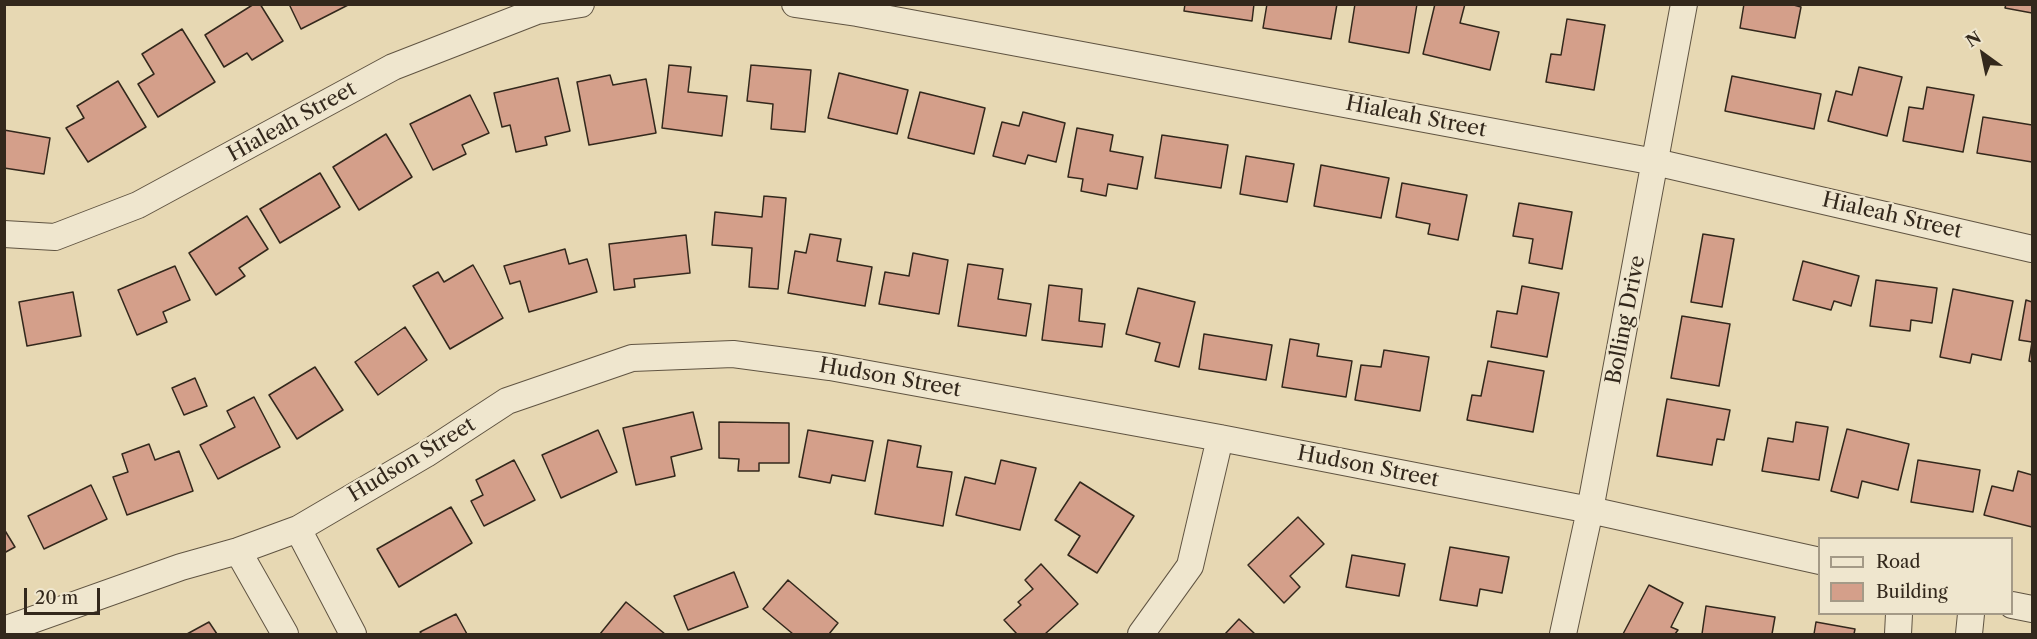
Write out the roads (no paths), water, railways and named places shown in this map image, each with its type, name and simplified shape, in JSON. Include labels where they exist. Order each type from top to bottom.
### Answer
[{"type":"street","name":"Hialeah Street","points":[[4,234],[55,237],[138,205],[393,66],[537,11],[581,4]]},
{"type":"street","name":"Hialeah Street","points":[[795,4],[858,9],[1655,162],[2032,249]]},
{"type":"street","name":"Bolling Drive","points":[[1563,634],[1590,510],[1684,4]]},
{"type":"street","name":"Hudson Street","points":[[4,630],[181,567],[238,551],[298,529],[426,454],[507,401],[632,358],[733,354],[819,365],[1220,438],[1590,510],[1818,561]]},
{"type":"street","points":[[1141,634],[1190,566],[1220,438]]},
{"type":"street","points":[[298,529],[352,634]]},
{"type":"street","points":[[238,551],[285,634]]},
{"type":"street","points":[[2013,605],[2032,609]]},
{"type":"street","points":[[1898,634],[1899,615]]},
{"type":"street","points":[[1970,634],[1971,615]]}]
